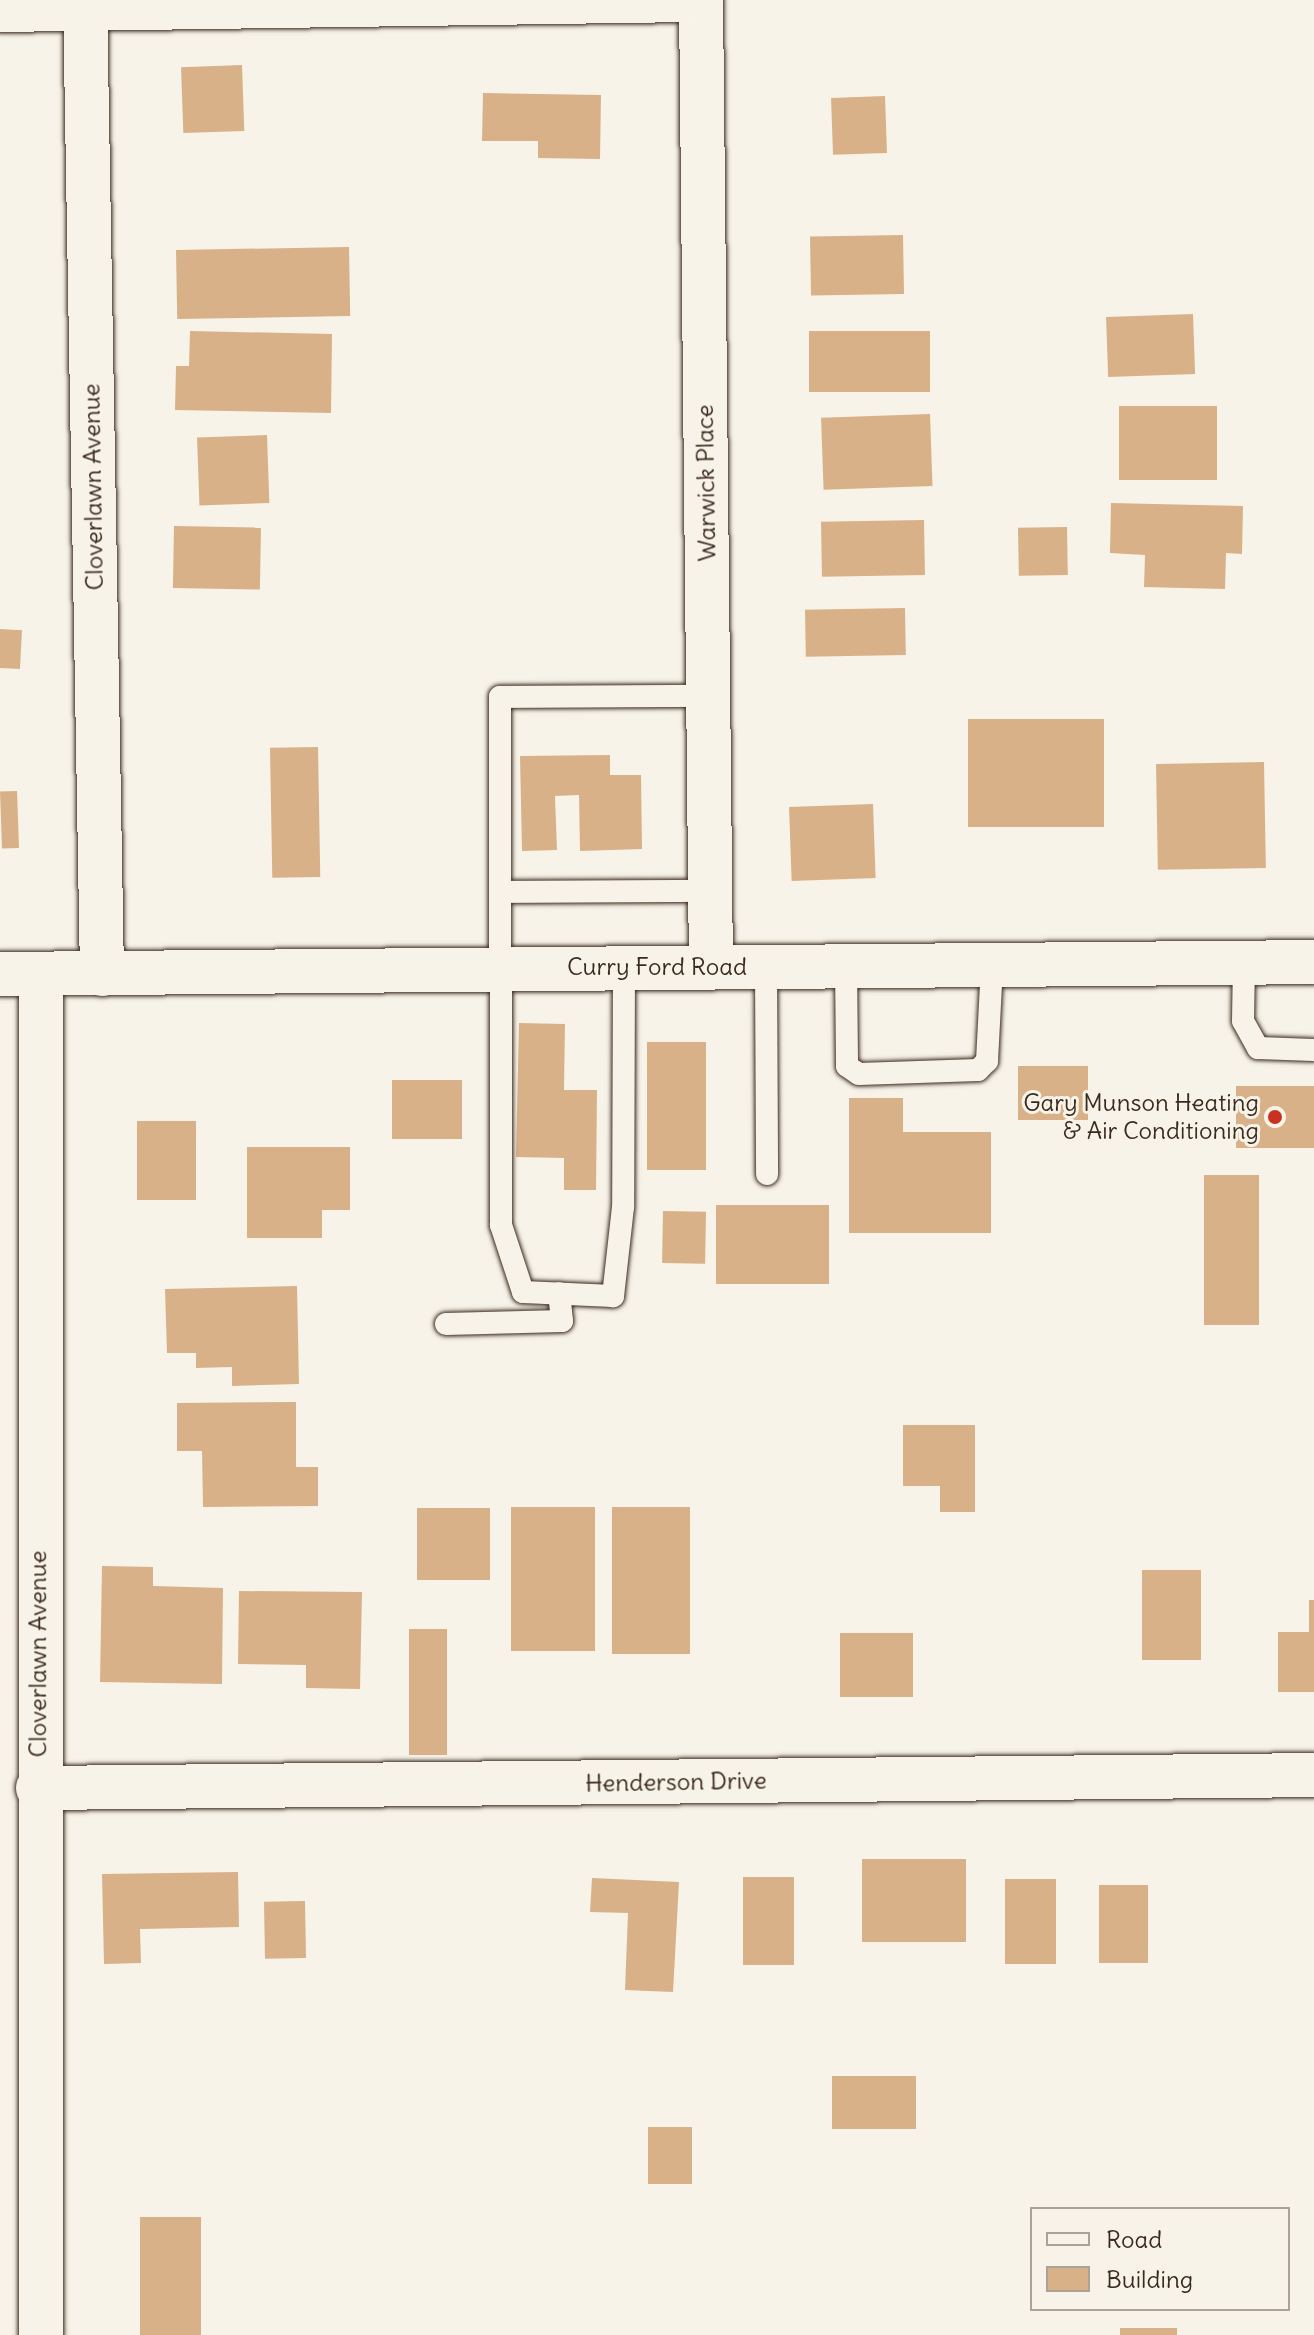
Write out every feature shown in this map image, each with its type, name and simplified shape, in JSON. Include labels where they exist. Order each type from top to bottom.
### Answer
[{"type":"street","points":[[0,10],[85,5],[687,0]]},
{"type":"street","name":"Warwick Place","points":[[701,0],[711,966]]},
{"type":"street","name":"Cloverlawn Avenue","points":[[85,5],[102,974]]},
{"type":"street","name":"Curry Ford Road","points":[[21,974],[1314,962]]},
{"type":"street","name":"Cloverlawn Avenue","points":[[21,974],[38,1788],[41,2335]]},
{"type":"street","name":"Henderson Drive","points":[[38,1788],[1314,1775]]},
{"type":"lane","points":[[624,968],[623,1207],[613,1296],[523,1292],[501,1225],[500,697],[708,696]]},
{"type":"lane","points":[[501,892],[710,891]]},
{"type":"lane","points":[[1244,963],[1243,1021],[1258,1048],[1314,1050]]},
{"type":"lane","points":[[846,966],[847,1066],[859,1074],[978,1070],[987,1061],[992,964]]},
{"type":"lane","points":[[766,967],[767,1174]]},
{"type":"lane","points":[[446,1324],[562,1321],[559,1293]]},
{"type":"building","points":[[242,65],[244,131],[183,133],[181,67]]},
{"type":"building","points":[[483,93],[601,95],[600,159],[538,158],[538,141],[482,141]]},
{"type":"building","points":[[885,96],[887,153],[833,155],[831,98]]},
{"type":"building","points":[[903,235],[904,294],[811,296],[810,237]]},
{"type":"building","points":[[349,247],[350,316],[177,319],[176,250]]},
{"type":"building","points":[[1193,314],[1195,374],[1108,377],[1106,317]]},
{"type":"building","points":[[190,331],[332,334],[331,413],[175,410],[176,366],[189,366]]},
{"type":"building","points":[[809,331],[930,331],[930,392],[809,392]]},
{"type":"building","points":[[1119,406],[1217,406],[1217,480],[1119,480]]},
{"type":"building","points":[[930,414],[933,486],[824,490],[821,418]]},
{"type":"building","points":[[267,435],[269,503],[199,505],[197,437]]},
{"type":"building","points":[[1111,503],[1243,506],[1242,554],[1226,553],[1225,589],[1144,587],[1145,555],[1110,553]]},
{"type":"building","points":[[924,520],[925,575],[822,577],[821,522]]},
{"type":"building","points":[[174,526],[261,528],[260,590],[173,588]]},
{"type":"building","points":[[1067,527],[1068,575],[1019,576],[1018,528]]},
{"type":"building","points":[[905,608],[906,655],[806,657],[805,610]]},
{"type":"building","points":[[0,629],[22,630],[20,669],[0,668]]},
{"type":"building","points":[[968,719],[1104,719],[1104,827],[968,827]]},
{"type":"building","points":[[318,747],[320,877],[272,878],[270,748]]},
{"type":"building","points":[[610,755],[610,775],[641,775],[642,849],[580,851],[579,795],[555,796],[557,850],[522,851],[520,756]]},
{"type":"building","points":[[1264,762],[1266,868],[1158,870],[1156,764]]},
{"type":"building","points":[[17,791],[19,848],[2,849],[0,792]]},
{"type":"building","points":[[873,804],[876,878],[792,881],[789,807]]},
{"type":"building","points":[[519,1023],[565,1024],[564,1090],[597,1090],[596,1190],[564,1190],[564,1158],[516,1157]]},
{"type":"building","points":[[647,1042],[706,1042],[706,1170],[647,1170]]},
{"type":"building","points":[[1018,1066],[1088,1066],[1088,1120],[1018,1120]]},
{"type":"building","points":[[392,1080],[462,1080],[462,1139],[392,1139]]},
{"type":"building","name":"Gary Munson Heating & Air Conditioning","points":[[1236,1086],[1314,1086],[1314,1148],[1236,1148]]},
{"type":"building","points":[[849,1098],[903,1098],[903,1132],[991,1132],[991,1233],[849,1233]]},
{"type":"building","points":[[137,1121],[196,1121],[196,1200],[137,1200]]},
{"type":"building","points":[[247,1147],[350,1147],[350,1210],[322,1210],[322,1238],[247,1238]]},
{"type":"building","points":[[1204,1175],[1259,1175],[1259,1325],[1204,1325]]},
{"type":"building","points":[[716,1205],[829,1205],[829,1284],[716,1284]]},
{"type":"building","points":[[663,1211],[706,1212],[705,1264],[662,1263]]},
{"type":"building","points":[[297,1286],[299,1384],[232,1386],[232,1367],[196,1368],[196,1353],[167,1353],[165,1289]]},
{"type":"building","points":[[296,1402],[296,1467],[318,1467],[318,1506],[203,1507],[202,1451],[177,1451],[177,1403]]},
{"type":"building","points":[[903,1425],[975,1425],[975,1512],[940,1512],[940,1486],[903,1486]]},
{"type":"building","points":[[511,1507],[595,1507],[595,1651],[511,1651]]},
{"type":"building","points":[[612,1507],[690,1507],[690,1654],[612,1654]]},
{"type":"building","points":[[417,1508],[490,1508],[490,1580],[417,1580]]},
{"type":"building","points":[[102,1566],[153,1567],[153,1586],[223,1588],[222,1684],[100,1682]]},
{"type":"building","points":[[1142,1570],[1201,1570],[1201,1660],[1142,1660]]},
{"type":"building","points":[[239,1591],[362,1592],[360,1689],[306,1688],[306,1665],[238,1664]]},
{"type":"building","points":[[1309,1600],[1314,1600],[1314,1692],[1278,1692],[1278,1632],[1309,1632]]},
{"type":"building","points":[[409,1629],[447,1629],[447,1755],[409,1755]]},
{"type":"building","points":[[840,1633],[913,1633],[913,1697],[840,1697]]},
{"type":"building","points":[[862,1859],[966,1859],[966,1942],[862,1942]]},
{"type":"building","points":[[238,1872],[239,1927],[140,1929],[141,1963],[104,1964],[102,1874]]},
{"type":"building","points":[[743,1877],[794,1877],[794,1965],[743,1965]]},
{"type":"building","points":[[592,1878],[679,1882],[673,1992],[625,1990],[628,1913],[590,1912]]},
{"type":"building","points":[[1005,1879],[1056,1879],[1056,1964],[1005,1964]]},
{"type":"building","points":[[1099,1885],[1148,1885],[1148,1963],[1099,1963]]},
{"type":"building","points":[[305,1901],[306,1958],[265,1959],[264,1902]]},
{"type":"building","points":[[832,2076],[916,2076],[916,2129],[832,2129]]},
{"type":"building","points":[[648,2127],[692,2127],[692,2184],[648,2184]]},
{"type":"building","points":[[140,2217],[201,2217],[201,2335],[140,2335]]},
{"type":"building","points":[[1120,2328],[1177,2328],[1177,2335],[1120,2335]]},
{"type":"place","name":"Gary Munson Heating & Air Conditioning","points":[[1275,1117]]}]
